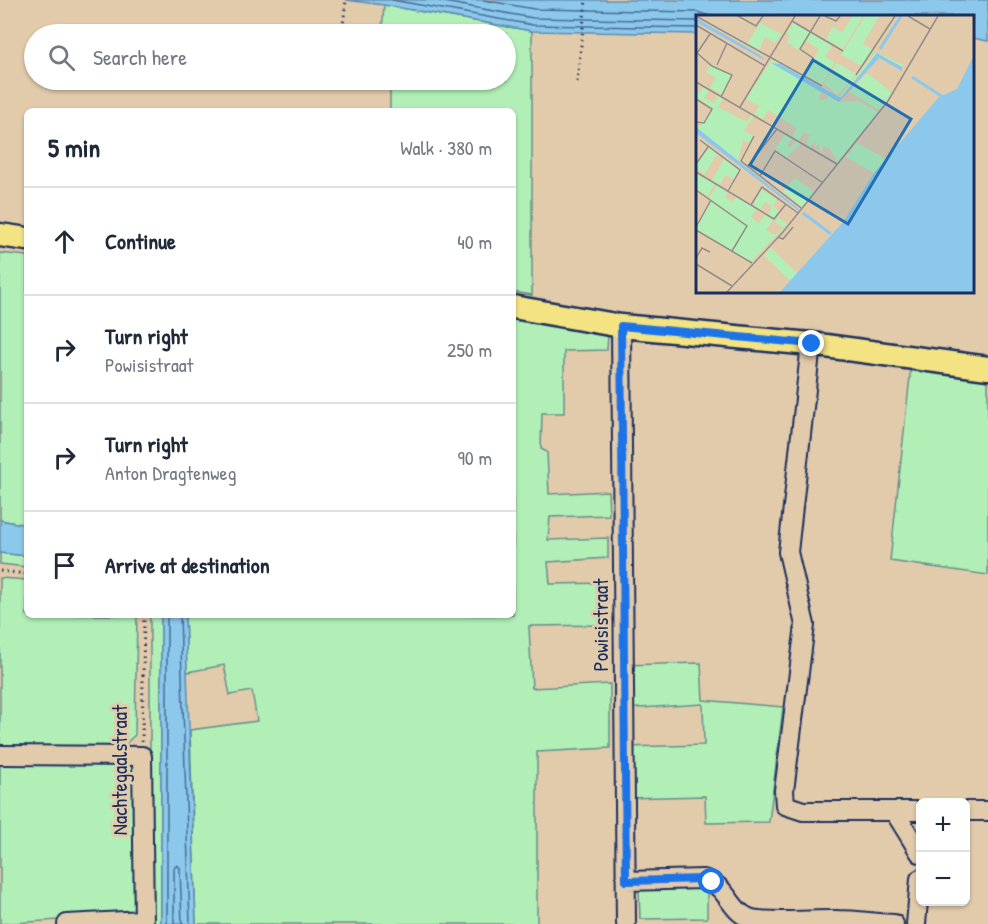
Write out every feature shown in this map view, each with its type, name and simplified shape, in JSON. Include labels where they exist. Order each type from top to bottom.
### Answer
[{"type":"main road","points":[[0,235],[24,239]]},
{"type":"main road","points":[[516,308],[621,326],[812,344],[988,368]]},
{"type":"street","name":"Powisistraat","points":[[621,326],[627,924]]},
{"type":"street","points":[[812,344],[789,552],[805,625],[784,791],[785,805],[803,811],[916,811]]},
{"type":"street","points":[[0,755],[142,756]]},
{"type":"street","name":"Nachtegaalstraat","points":[[142,756],[144,922]]},
{"type":"street","points":[[894,811],[920,852]]},
{"type":"street","points":[[970,811],[988,811]]},
{"type":"street","points":[[626,881],[704,879],[724,890],[738,911],[750,919],[764,921],[837,920],[894,924]]},
{"type":"street","points":[[916,924],[918,906]]},
{"type":"street","points":[[67,924],[144,922]]},
{"type":"path","points":[[343,24],[346,0]]},
{"type":"path","points":[[577,82],[586,0]]},
{"type":"path","points":[[0,571],[24,574]]},
{"type":"path","name":"Nachtegaalstraat","points":[[142,756],[144,618]]},
{"type":"green space","points":[[384,5],[492,24],[383,24]]},
{"type":"green space","points":[[516,28],[532,31],[532,295],[516,292],[516,108],[390,108],[390,90],[516,90]]},
{"type":"green space","points":[[0,253],[24,256],[24,524],[0,520]]},
{"type":"green space","points":[[516,315],[602,326],[608,335],[607,350],[564,351],[564,413],[542,413],[541,449],[547,452],[549,494],[608,491],[609,515],[550,517],[548,540],[608,538],[608,558],[548,562],[550,584],[607,583],[607,625],[529,626],[532,688],[610,684],[610,748],[537,752],[537,924],[196,924],[190,730],[257,721],[252,691],[230,695],[224,665],[187,672],[185,618],[516,618]]},
{"type":"green space","points":[[911,367],[988,377],[988,575],[890,561]]},
{"type":"green space","points":[[0,553],[24,556],[24,567],[0,564]]},
{"type":"green space","points":[[0,578],[24,580],[24,618],[137,618],[135,735],[124,745],[111,752],[0,749]]},
{"type":"green space","points":[[150,618],[161,618],[161,924],[150,924]]},
{"type":"green space","points":[[701,663],[703,700],[783,707],[769,822],[706,823],[705,796],[625,798],[624,747],[704,745],[703,704],[624,709],[622,665]]},
{"type":"green space","points":[[0,761],[131,763],[136,770],[138,910],[132,915],[0,924]]},
{"type":"green space","points":[[707,889],[707,918],[640,919],[639,890]]},
{"type":"water","points":[[346,0],[988,0],[988,41],[973,38],[973,15],[696,15],[696,34],[532,31],[516,28],[516,24],[492,24]]},
{"type":"water","points":[[0,520],[24,524],[24,556],[0,553]]},
{"type":"water","points":[[161,618],[185,618],[196,924],[161,924]]},
{"type":"route","points":[[712,882],[704,879],[626,881],[621,326],[812,344]]}]
